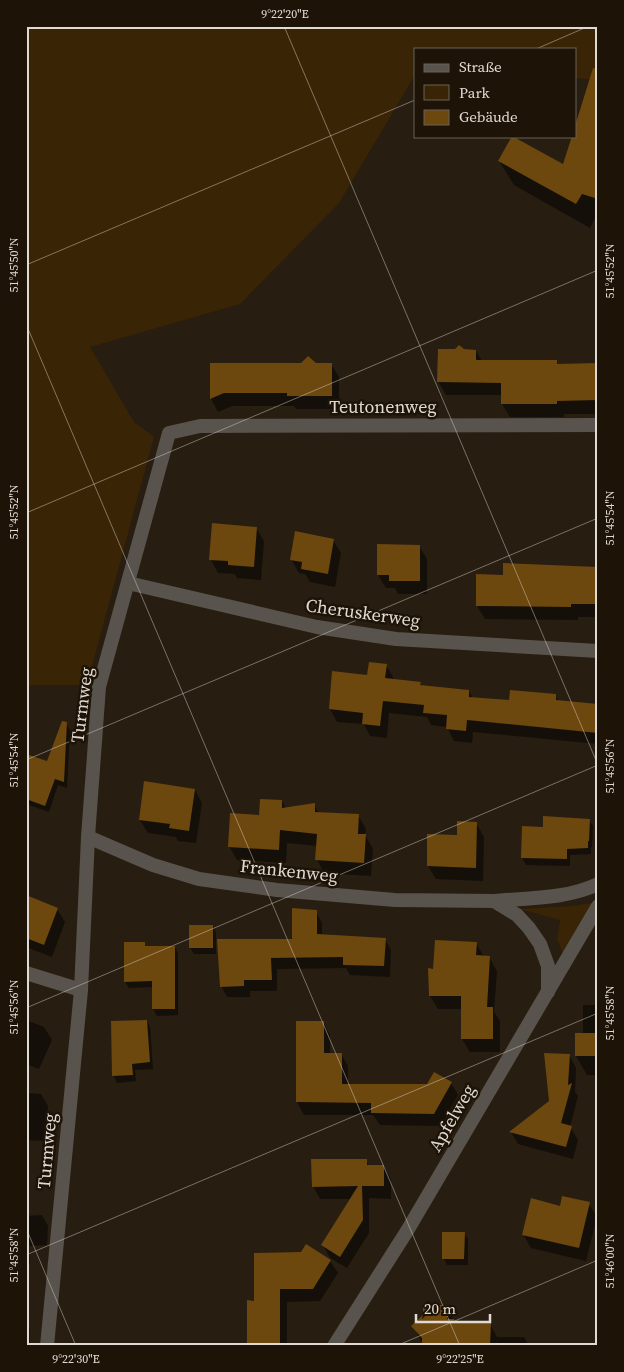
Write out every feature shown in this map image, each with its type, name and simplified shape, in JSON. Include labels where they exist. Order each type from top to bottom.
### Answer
[{"type":"street","name":"Teutonenweg","points":[[169,433],[200,426],[598,425]]},
{"type":"street","name":"Turmweg","points":[[47,1346],[81,990],[88,837],[99,687],[169,433]]},
{"type":"street","name":"Cheruskerweg","points":[[128,583],[317,627],[396,639],[598,651]]},
{"type":"street","name":"Frankenweg","points":[[88,837],[153,865],[199,879],[277,890],[394,900],[494,901],[550,896],[574,892],[598,884]]},
{"type":"street","points":[[494,901],[517,915],[540,944],[548,966],[548,992]]},
{"type":"street","name":"Apfelweg","points":[[334,1346],[407,1231],[598,906]]},
{"type":"street","points":[[26,973],[81,990]]},
{"type":"green space","points":[[26,26],[598,26],[598,80],[576,78],[576,48],[414,48],[414,77],[339,203],[240,304],[90,347],[134,422],[154,437],[87,685],[26,685]]},
{"type":"green space","points":[[598,902],[568,964],[557,940],[560,920],[520,909],[571,906]]},
{"type":"building","points":[[593,68],[598,69],[598,199],[582,194],[576,204],[498,161],[511,138],[516,138],[563,164],[571,138],[576,138],[576,123]]},
{"type":"building","points":[[459,345],[464,349],[476,350],[476,360],[557,360],[557,364],[598,363],[598,400],[557,401],[557,404],[501,404],[501,383],[437,382],[438,349],[455,349]]},
{"type":"building","points":[[308,356],[316,363],[332,363],[332,396],[287,396],[287,393],[224,393],[210,399],[210,363],[301,363]]},
{"type":"building","points":[[212,523],[257,527],[254,567],[228,565],[228,561],[209,560]]},
{"type":"building","points":[[295,531],[334,539],[328,574],[301,569],[302,562],[290,560]]},
{"type":"building","points":[[377,544],[420,545],[420,581],[389,581],[389,575],[377,575]]},
{"type":"building","points":[[503,563],[598,567],[598,604],[571,604],[571,607],[476,606],[476,574],[503,575]]},
{"type":"building","points":[[369,662],[387,664],[385,678],[421,682],[420,685],[469,690],[469,697],[509,700],[510,690],[556,694],[556,700],[598,704],[598,733],[467,720],[466,731],[446,729],[447,715],[423,713],[424,705],[383,701],[380,726],[362,724],[363,713],[329,709],[332,671],[367,675]]},
{"type":"building","points":[[62,721],[67,722],[64,782],[55,779],[45,806],[26,799],[26,754],[47,761]]},
{"type":"building","points":[[144,781],[195,789],[189,831],[169,828],[170,824],[139,820]]},
{"type":"building","points":[[260,799],[282,800],[282,808],[315,803],[315,812],[359,814],[358,834],[366,834],[364,863],[315,860],[317,834],[280,830],[279,850],[228,847],[230,813],[259,815]]},
{"type":"building","points":[[543,816],[590,819],[588,848],[567,849],[567,859],[521,858],[522,826],[543,827]]},
{"type":"building","points":[[457,821],[477,822],[476,868],[427,866],[427,834],[457,835]]},
{"type":"building","points":[[26,895],[58,908],[44,945],[26,938]]},
{"type":"building","points":[[292,908],[317,910],[317,934],[386,938],[384,966],[343,965],[343,957],[271,958],[272,980],[244,980],[244,986],[220,987],[217,939],[292,939]]},
{"type":"building","points":[[189,925],[213,925],[213,948],[189,948]]},
{"type":"building","points":[[435,940],[477,942],[476,955],[490,956],[487,1007],[493,1007],[493,1039],[461,1039],[461,996],[429,996],[428,968],[433,969]]},
{"type":"building","points":[[124,942],[145,942],[145,946],[175,946],[175,1009],[152,1009],[152,981],[124,982]]},
{"type":"building","points":[[147,1020],[150,1062],[132,1064],[133,1075],[112,1076],[111,1021]]},
{"type":"building","points":[[296,1021],[324,1021],[324,1053],[342,1053],[342,1084],[427,1084],[434,1072],[452,1082],[434,1114],[371,1113],[371,1103],[296,1102]]},
{"type":"building","points":[[575,1033],[598,1033],[598,1056],[575,1056]]},
{"type":"building","points":[[544,1053],[570,1054],[568,1085],[572,1083],[561,1123],[572,1126],[566,1147],[509,1132],[549,1101]]},
{"type":"building","points":[[311,1159],[367,1159],[367,1165],[384,1165],[384,1186],[362,1186],[363,1220],[340,1257],[321,1245],[358,1186],[312,1187]]},
{"type":"building","points":[[562,1196],[590,1202],[579,1248],[522,1235],[531,1198],[560,1206]]},
{"type":"building","points":[[442,1232],[465,1232],[464,1259],[442,1259]]},
{"type":"building","points":[[306,1244],[331,1260],[313,1289],[280,1289],[280,1346],[247,1346],[247,1300],[254,1301],[254,1253],[301,1252]]},
{"type":"building","points":[[423,1305],[447,1305],[447,1319],[454,1319],[454,1322],[491,1323],[490,1346],[422,1346],[422,1338],[411,1326],[423,1315]]}]
